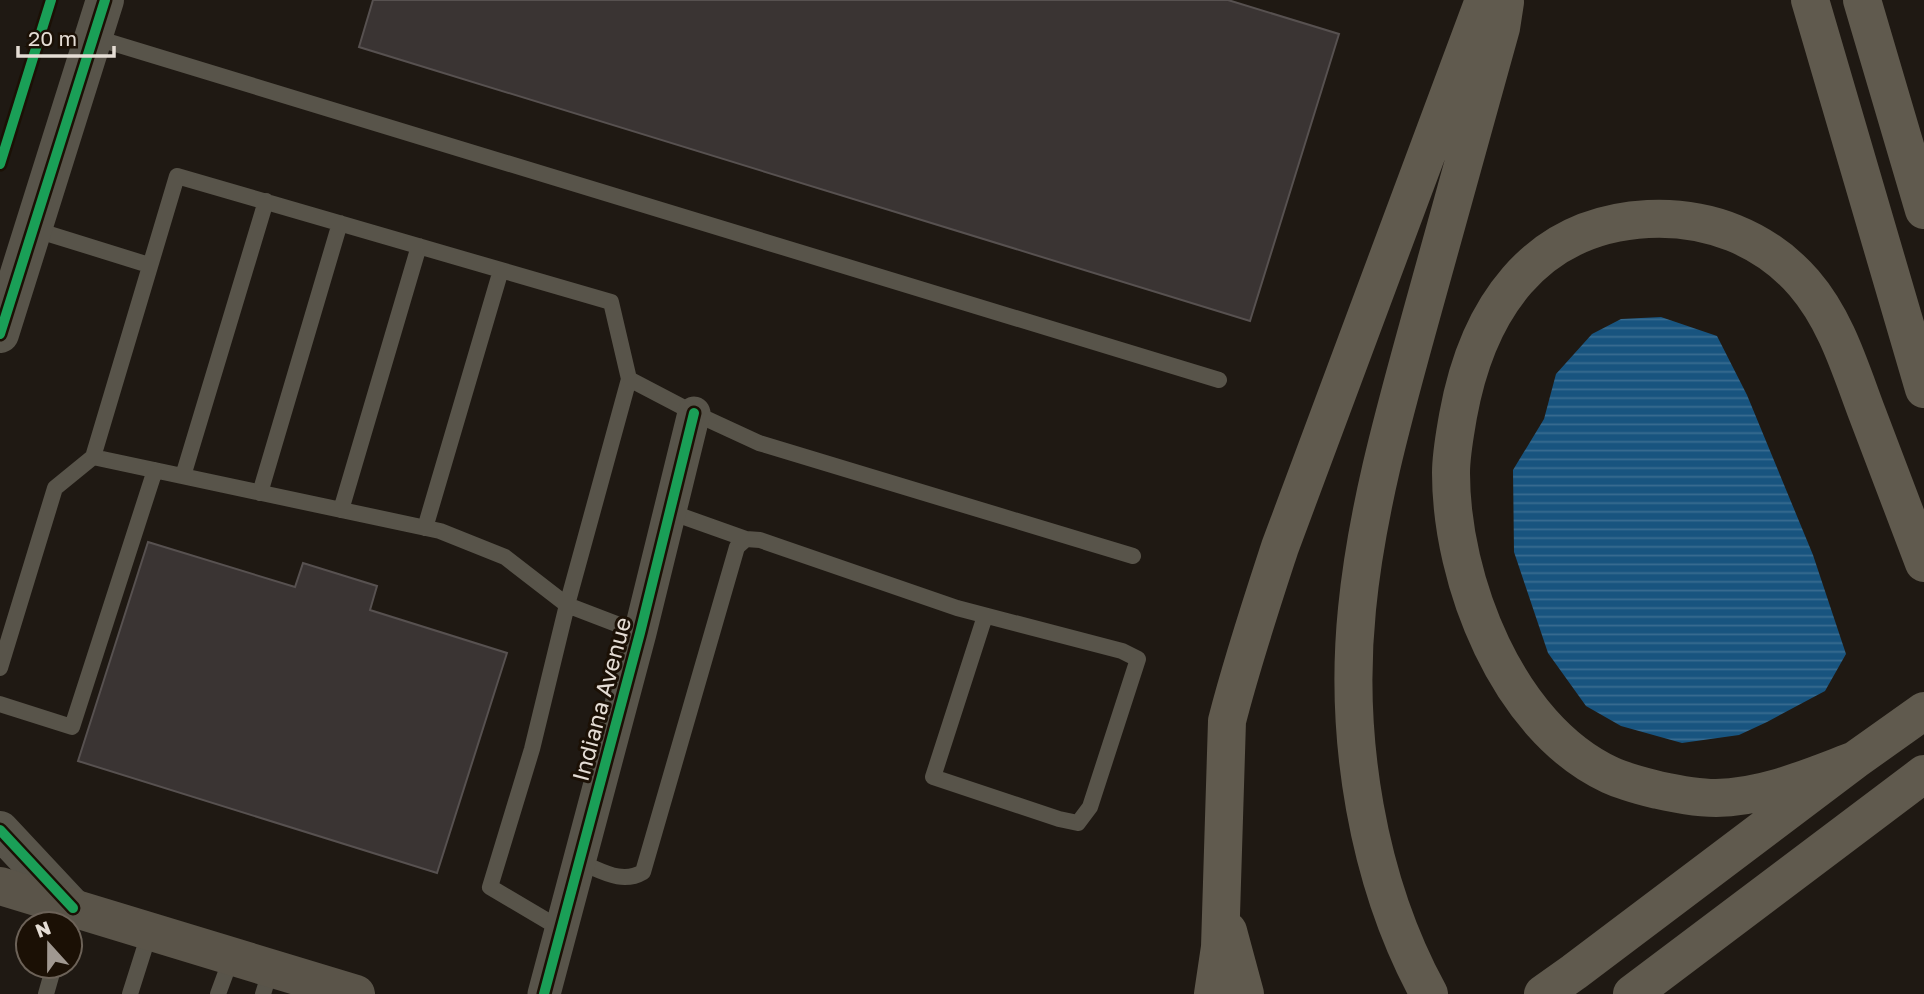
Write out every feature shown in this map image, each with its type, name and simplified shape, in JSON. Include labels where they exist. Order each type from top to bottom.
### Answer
[{"type":"highway","points":[[1213,994],[1220,947],[1227,721],[1250,635],[1484,0]]},
{"type":"highway","points":[[1423,984],[1391,909],[1367,819],[1355,713],[1357,609],[1370,528],[1396,409],[1501,28],[1506,0]]},
{"type":"highway","points":[[1810,0],[1924,388]]},
{"type":"highway","points":[[1862,0],[1924,209]]},
{"type":"highway","points":[[1855,760],[1788,786],[1728,797],[1689,796],[1636,785],[1608,774],[1568,748],[1536,716],[1510,681],[1476,609],[1462,560],[1453,513],[1451,471],[1462,395],[1472,360],[1487,324],[1511,286],[1539,260],[1571,239],[1611,224],[1631,220],[1668,219],[1721,228],[1756,243],[1805,284],[1831,322],[1924,563]]},
{"type":"highway","points":[[1543,994],[1924,711]]},
{"type":"highway","points":[[1632,994],[1924,774]]},
{"type":"highway","points":[[1222,895],[1231,947],[1245,994]]},
{"type":"main road","points":[[0,886],[56,910]]},
{"type":"main road","points":[[84,919],[150,931],[232,956],[267,981],[356,994]]},
{"type":"street","points":[[0,334],[105,0]]},
{"type":"street","name":"Indiana Avenue","points":[[544,994],[640,633],[694,413]]},
{"type":"street","points":[[0,830],[65,910]]},
{"type":"lane","points":[[93,37],[1219,380]]},
{"type":"lane","points":[[0,668],[55,488],[93,457],[177,176],[611,302],[629,379],[566,605],[532,749],[491,887],[561,929]]},
{"type":"lane","points":[[183,476],[266,201]]},
{"type":"lane","points":[[260,493],[340,223]]},
{"type":"lane","points":[[33,229],[149,265]]},
{"type":"lane","points":[[341,510],[419,246]]},
{"type":"lane","points":[[425,528],[501,270]]},
{"type":"lane","points":[[629,379],[759,443],[1133,556]]},
{"type":"lane","points":[[93,457],[440,531],[505,558],[566,605],[640,633]]},
{"type":"lane","points":[[0,704],[72,727],[155,470]]},
{"type":"lane","points":[[670,512],[985,616],[1122,651],[1138,659],[1090,807],[1078,823],[933,777],[985,616]]},
{"type":"lane","points":[[579,862],[621,879],[635,877],[643,872],[737,547],[747,539]]},
{"type":"lane","points":[[130,994],[150,931]]},
{"type":"lane","points":[[219,994],[232,956]]},
{"type":"water","points":[[1661,317],[1717,336],[1747,395],[1813,555],[1846,654],[1825,691],[1739,735],[1682,743],[1621,726],[1586,706],[1548,653],[1514,552],[1513,470],[1544,419],[1556,374],[1592,334],[1621,319]]},
{"type":"building","points":[[373,0],[1228,0],[1339,34],[1250,321],[359,47]]},
{"type":"building","points":[[148,542],[295,587],[303,563],[377,586],[370,610],[507,653],[437,873],[78,761]]},
{"type":"cycle path","points":[[0,164],[51,0]]},
{"type":"cycle path","points":[[0,334],[105,0]]},
{"type":"cycle path","points":[[544,994],[640,633],[694,413]]},
{"type":"cycle path","points":[[0,830],[73,908]]}]
